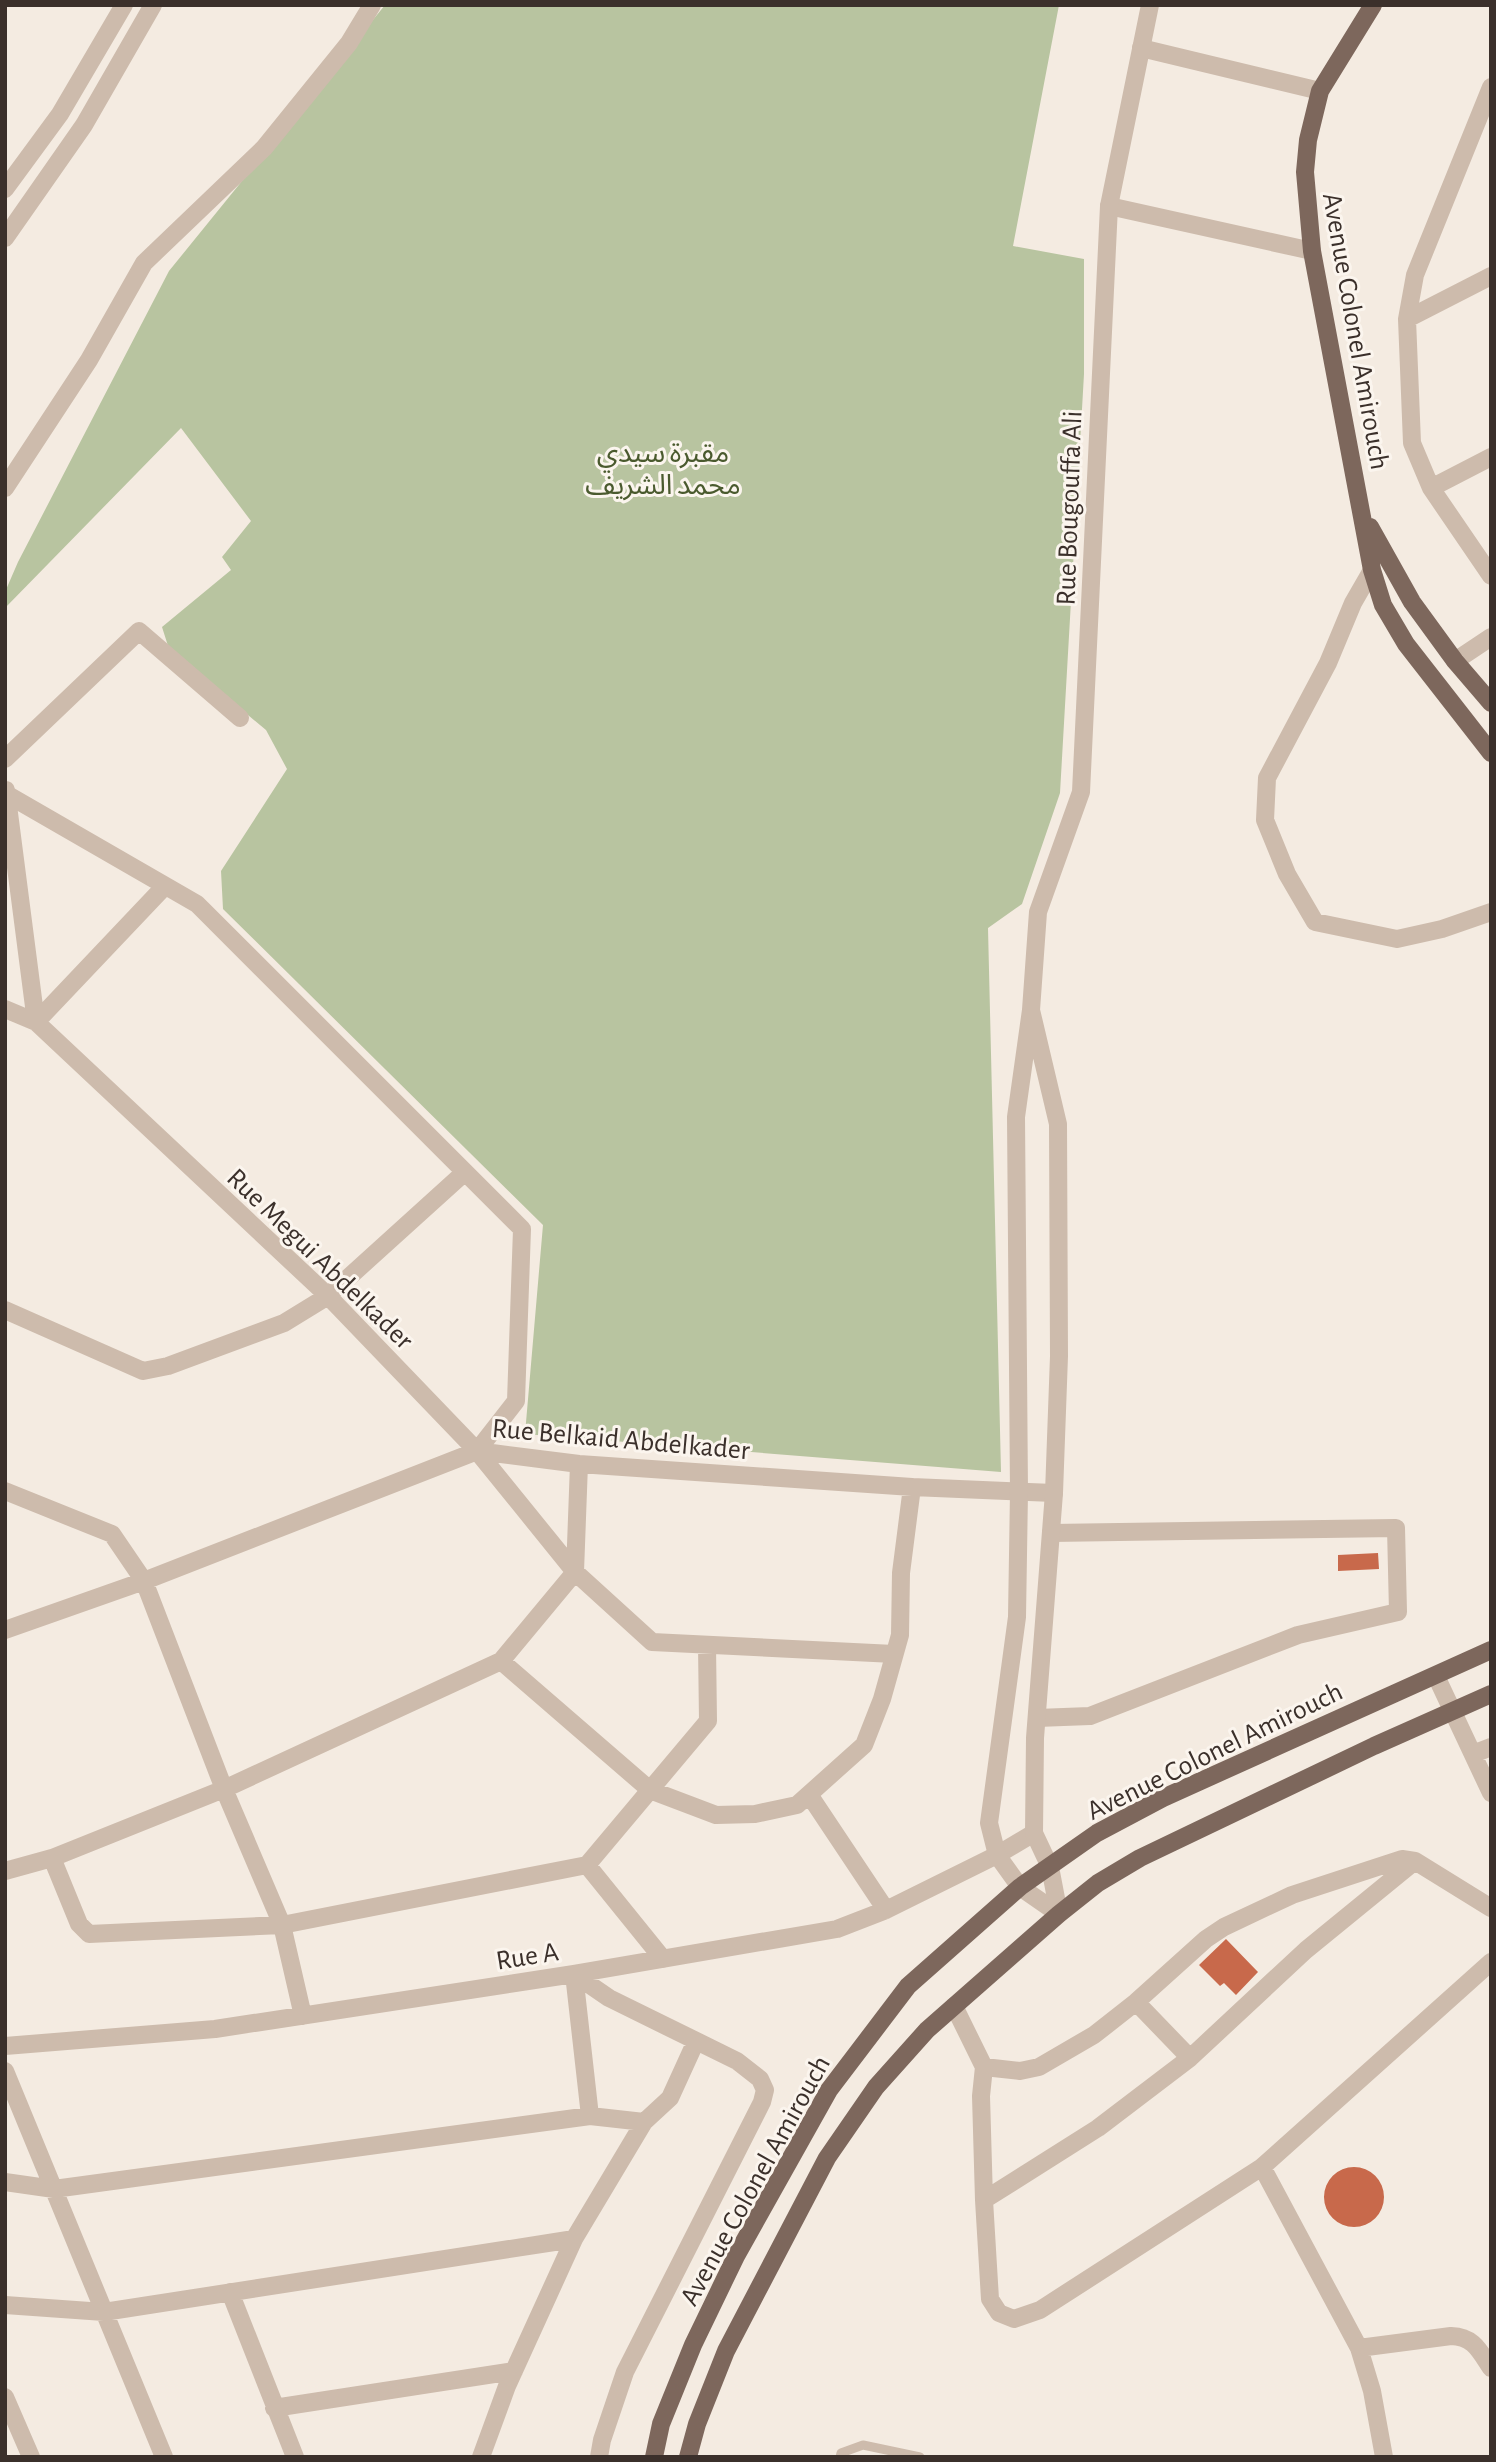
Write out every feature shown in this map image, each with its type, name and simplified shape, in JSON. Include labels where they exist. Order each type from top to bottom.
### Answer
[{"type":"main road","name":"Avenue Colonel Amirouch","points":[[1373,5],[1320,91],[1308,140],[1305,172],[1312,251],[1372,570],[1383,604],[1406,644],[1491,753]]},
{"type":"main road","name":"Avenue Colonel Amirouch","points":[[1363,515],[1412,602],[1491,703]]},
{"type":"main road","name":"Avenue Colonel Amirouch","points":[[654,2457],[661,2424],[698,2334],[736,2256],[829,2090],[908,1986],[1020,1887],[1097,1833],[1163,1798],[1491,1650]]},
{"type":"main road","name":"Avenue Colonel Amirouch","points":[[688,2457],[696,2424],[726,2351],[827,2158],[876,2087],[927,2030],[1059,1914],[1098,1884],[1140,1858],[1491,1694]]},
{"type":"street","points":[[5,189],[60,114],[124,5]]},
{"type":"street","points":[[5,238],[84,125],[153,5]]},
{"type":"street","points":[[5,488],[89,360],[144,263],[264,148],[349,43],[373,5]]},
{"type":"street","name":"Rue Bougouffa Ali","points":[[1031,1010],[1038,912],[1081,792],[1109,206],[1150,5]]},
{"type":"street","points":[[1140,48],[1320,91]]},
{"type":"street","points":[[1491,87],[1415,275],[1408,319],[1412,443],[1431,488],[1491,576]]},
{"type":"street","points":[[1109,206],[1312,251]]},
{"type":"street","points":[[1408,319],[1491,276]]},
{"type":"street","points":[[1431,488],[1491,457]]},
{"type":"street","points":[[1372,570],[1353,603],[1328,663],[1267,778],[1265,820],[1287,874],[1315,922],[1397,939],[1442,929],[1491,912]]},
{"type":"street","points":[[5,759],[139,631],[240,718]]},
{"type":"street","points":[[1455,660],[1491,637]]},
{"type":"street","points":[[6,794],[197,904],[522,1229],[516,1401],[477,1451]]},
{"type":"street","points":[[6,794],[36,1022]]},
{"type":"street","points":[[36,1022],[164,887]]},
{"type":"street","name":"Rue Megui Abdelkader","points":[[5,1009],[36,1022],[328,1296],[477,1451],[575,1572],[652,1642],[894,1654]]},
{"type":"street","points":[[1031,1010],[1016,1117],[1019,1492],[1017,1617],[989,1823],[997,1855],[1020,1887],[1059,1914]]},
{"type":"street","points":[[1031,1010],[1058,1124],[1059,1356],[1054,1493],[1037,1718],[1034,1833],[1050,1867],[1059,1914]]},
{"type":"street","points":[[5,1310],[143,1371],[168,1366],[284,1323],[328,1296],[465,1172]]},
{"type":"street","name":"Rue Belkaid Abdelkader","points":[[5,1630],[144,1581],[477,1451],[579,1464],[912,1487],[1054,1493]]},
{"type":"street","points":[[5,1871],[52,1858],[224,1789],[501,1661],[575,1572],[579,1464]]},
{"type":"street","points":[[501,1661],[650,1790],[716,1815],[755,1814],[797,1805],[864,1745],[882,1699],[900,1635],[901,1573],[912,1487]]},
{"type":"street","points":[[5,1491],[111,1534],[144,1581],[224,1789],[282,1925],[303,2016]]},
{"type":"street","points":[[1037,1718],[1090,1716],[1298,1635],[1398,1612],[1396,1528],[1051,1533]]},
{"type":"street","points":[[52,1858],[79,1924],[89,1934],[282,1925],[587,1865],[708,1721],[707,1645]]},
{"type":"street","points":[[1436,1676],[1491,1793]]},
{"type":"street","points":[[1473,1754],[1491,1747]]},
{"type":"street","points":[[810,1796],[886,1910]]},
{"type":"street","name":"Rue A","points":[[5,2046],[215,2029],[573,1975],[837,1928],[886,1910],[997,1855],[1034,1833]]},
{"type":"street","points":[[984,2067],[1020,2071],[1039,2067],[1094,2035],[1136,2002],[1206,1939],[1224,1927],[1303,1891],[1402,1858],[1415,1861],[1491,1908]]},
{"type":"street","points":[[984,2200],[1098,2128],[1190,2058],[1306,1950],[1415,1861]]},
{"type":"street","points":[[587,1865],[663,1959]]},
{"type":"street","points":[[954,2006],[984,2067],[981,2096],[990,2299],[999,2313],[1014,2319],[1040,2310],[1262,2167],[1491,1962]]},
{"type":"street","points":[[573,1975],[609,1998],[737,2062],[760,2079],[765,2090],[762,2102],[625,2372],[602,2440],[599,2457]]},
{"type":"street","points":[[573,1975],[590,2116]]},
{"type":"street","points":[[1136,2002],[1190,2058]]},
{"type":"street","points":[[481,2457],[514,2371],[574,2239],[645,2122],[670,2098],[696,2041]]},
{"type":"street","points":[[5,2071],[164,2457]]},
{"type":"street","points":[[5,2182],[54,2189],[590,2116],[645,2122]]},
{"type":"street","points":[[1262,2167],[1359,2348],[1372,2391],[1384,2457]]},
{"type":"street","points":[[5,2305],[104,2312],[574,2239]]},
{"type":"street","points":[[230,2292],[295,2457]]},
{"type":"street","points":[[1359,2348],[1451,2336],[1466,2337],[1491,2368]]},
{"type":"street","points":[[274,2408],[514,2371]]},
{"type":"street","points":[[5,2397],[31,2457]]},
{"type":"lane","points":[[840,2457],[841,2453],[863,2445],[920,2457]]},
{"type":"green space","name":"مقبرة سيدي محمد الشريف","points":[[385,5],[1059,5],[1013,246],[1084,259],[1084,374],[1060,793],[1022,904],[988,928],[1001,1472],[525,1434],[543,1225],[223,909],[221,871],[287,769],[266,730],[169,649],[162,627],[231,570],[222,557],[251,521],[181,428],[5,608],[5,592],[18,562],[169,271]]},
{"type":"building","points":[[1378,1553],[1379,1569],[1338,1571],[1338,1555]]},
{"type":"building","points":[[1226,1939],[1258,1972],[1236,1995],[1224,1983],[1220,1986],[1199,1965]]},
{"type":"building","points":[[1348,2167],[1360,2167],[1379,2180],[1384,2197],[1382,2209],[1371,2222],[1360,2227],[1348,2227],[1329,2214],[1324,2203],[1324,2191],[1337,2172]]}]
